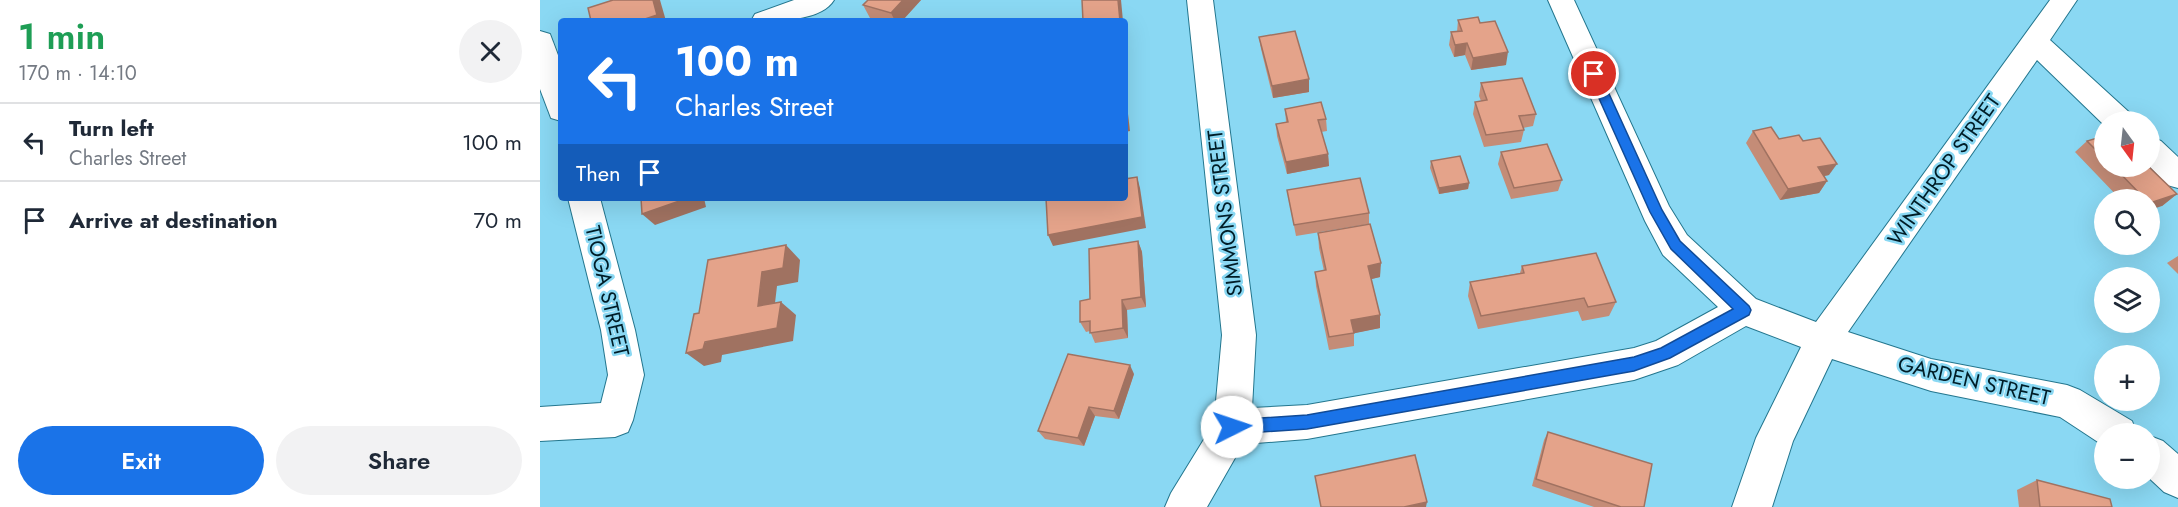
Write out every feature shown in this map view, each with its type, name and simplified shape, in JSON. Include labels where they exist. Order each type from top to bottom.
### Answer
[{"type":"street","points":[[773,18],[821,0]]},
{"type":"street","name":"SIMMONS STREET","points":[[1200,0],[1239,335],[1232,427]]},
{"type":"street","points":[[1185,507],[1232,427],[1307,422],[1634,364],[1665,354],[1744,310],[1676,245],[1656,212],[1561,0]]},
{"type":"street","name":"WINTHROP STREET","points":[[1752,507],[1775,438],[1823,340],[2063,0]]},
{"type":"street","points":[[540,41],[558,96]]},
{"type":"street","points":[[2035,42],[2108,111]]},
{"type":"street","points":[[2160,159],[2178,176]]},
{"type":"street","name":"TIOGA STREET","points":[[540,424],[615,420],[626,375],[618,330],[585,201]]},
{"type":"street","name":"GARDEN STREET","points":[[1744,310],[1823,340],[1931,375],[2067,402],[2101,423]]},
{"type":"street","points":[[2160,463],[2178,479]]},
{"type":"building","points":[[613,0],[653,0],[657,15],[648,18],[590,18],[588,8]]},
{"type":"building","points":[[868,0],[903,0],[891,13],[863,5]]},
{"type":"building","points":[[1082,0],[1118,0],[1120,18],[1083,18]]},
{"type":"building","points":[[1478,17],[1480,23],[1495,21],[1508,52],[1473,58],[1467,43],[1455,45],[1451,32],[1462,31],[1458,20]]},
{"type":"building","points":[[1295,31],[1309,79],[1272,86],[1259,37]]},
{"type":"building","points":[[1522,78],[1536,114],[1519,116],[1524,130],[1486,135],[1475,102],[1487,100],[1481,83]]},
{"type":"building","points":[[1321,102],[1326,119],[1318,120],[1328,154],[1286,162],[1276,124],[1288,122],[1285,109]]},
{"type":"building","points":[[1771,127],[1779,139],[1799,135],[1803,141],[1820,138],[1837,164],[1818,167],[1827,181],[1788,189],[1753,131]]},
{"type":"building","points":[[2094,139],[2094,148],[2087,141]]},
{"type":"building","points":[[1547,144],[1562,180],[1514,188],[1501,152]]},
{"type":"building","points":[[1460,156],[1469,183],[1439,188],[1431,161]]},
{"type":"building","points":[[1137,177],[1142,217],[1048,235],[1046,201],[1128,201],[1128,178]]},
{"type":"building","points":[[2124,177],[2159,177],[2177,194],[2160,200],[2160,189],[2135,189]]},
{"type":"building","points":[[1360,178],[1369,213],[1294,225],[1287,190]]},
{"type":"building","points":[[641,201],[679,201],[642,214]]},
{"type":"building","points":[[1370,224],[1381,263],[1368,266],[1380,315],[1351,320],[1354,333],[1329,337],[1315,272],[1326,270],[1318,233]]},
{"type":"building","points":[[1138,241],[1141,297],[1122,300],[1123,328],[1090,333],[1090,321],[1080,322],[1080,301],[1090,299],[1089,249]]},
{"type":"building","points":[[786,245],[783,268],[762,272],[758,306],[781,302],[777,328],[705,342],[703,349],[686,353],[694,314],[699,313],[708,260]]},
{"type":"building","points":[[1596,253],[1616,302],[1588,307],[1584,298],[1481,316],[1470,282],[1524,273],[1522,266]]},
{"type":"building","points":[[1068,354],[1130,365],[1114,411],[1089,407],[1078,438],[1038,431]]},
{"type":"building","points":[[1548,432],[1652,464],[1644,507],[1621,507],[1536,479]]},
{"type":"building","points":[[1415,455],[1427,502],[1404,507],[1321,507],[1315,476]]},
{"type":"building","points":[[2037,480],[2110,499],[2112,507],[2040,507]]},
{"type":"route","points":[[1232,427],[1307,422],[1634,364],[1665,354],[1744,310],[1676,245],[1656,212],[1594,74]]}]
